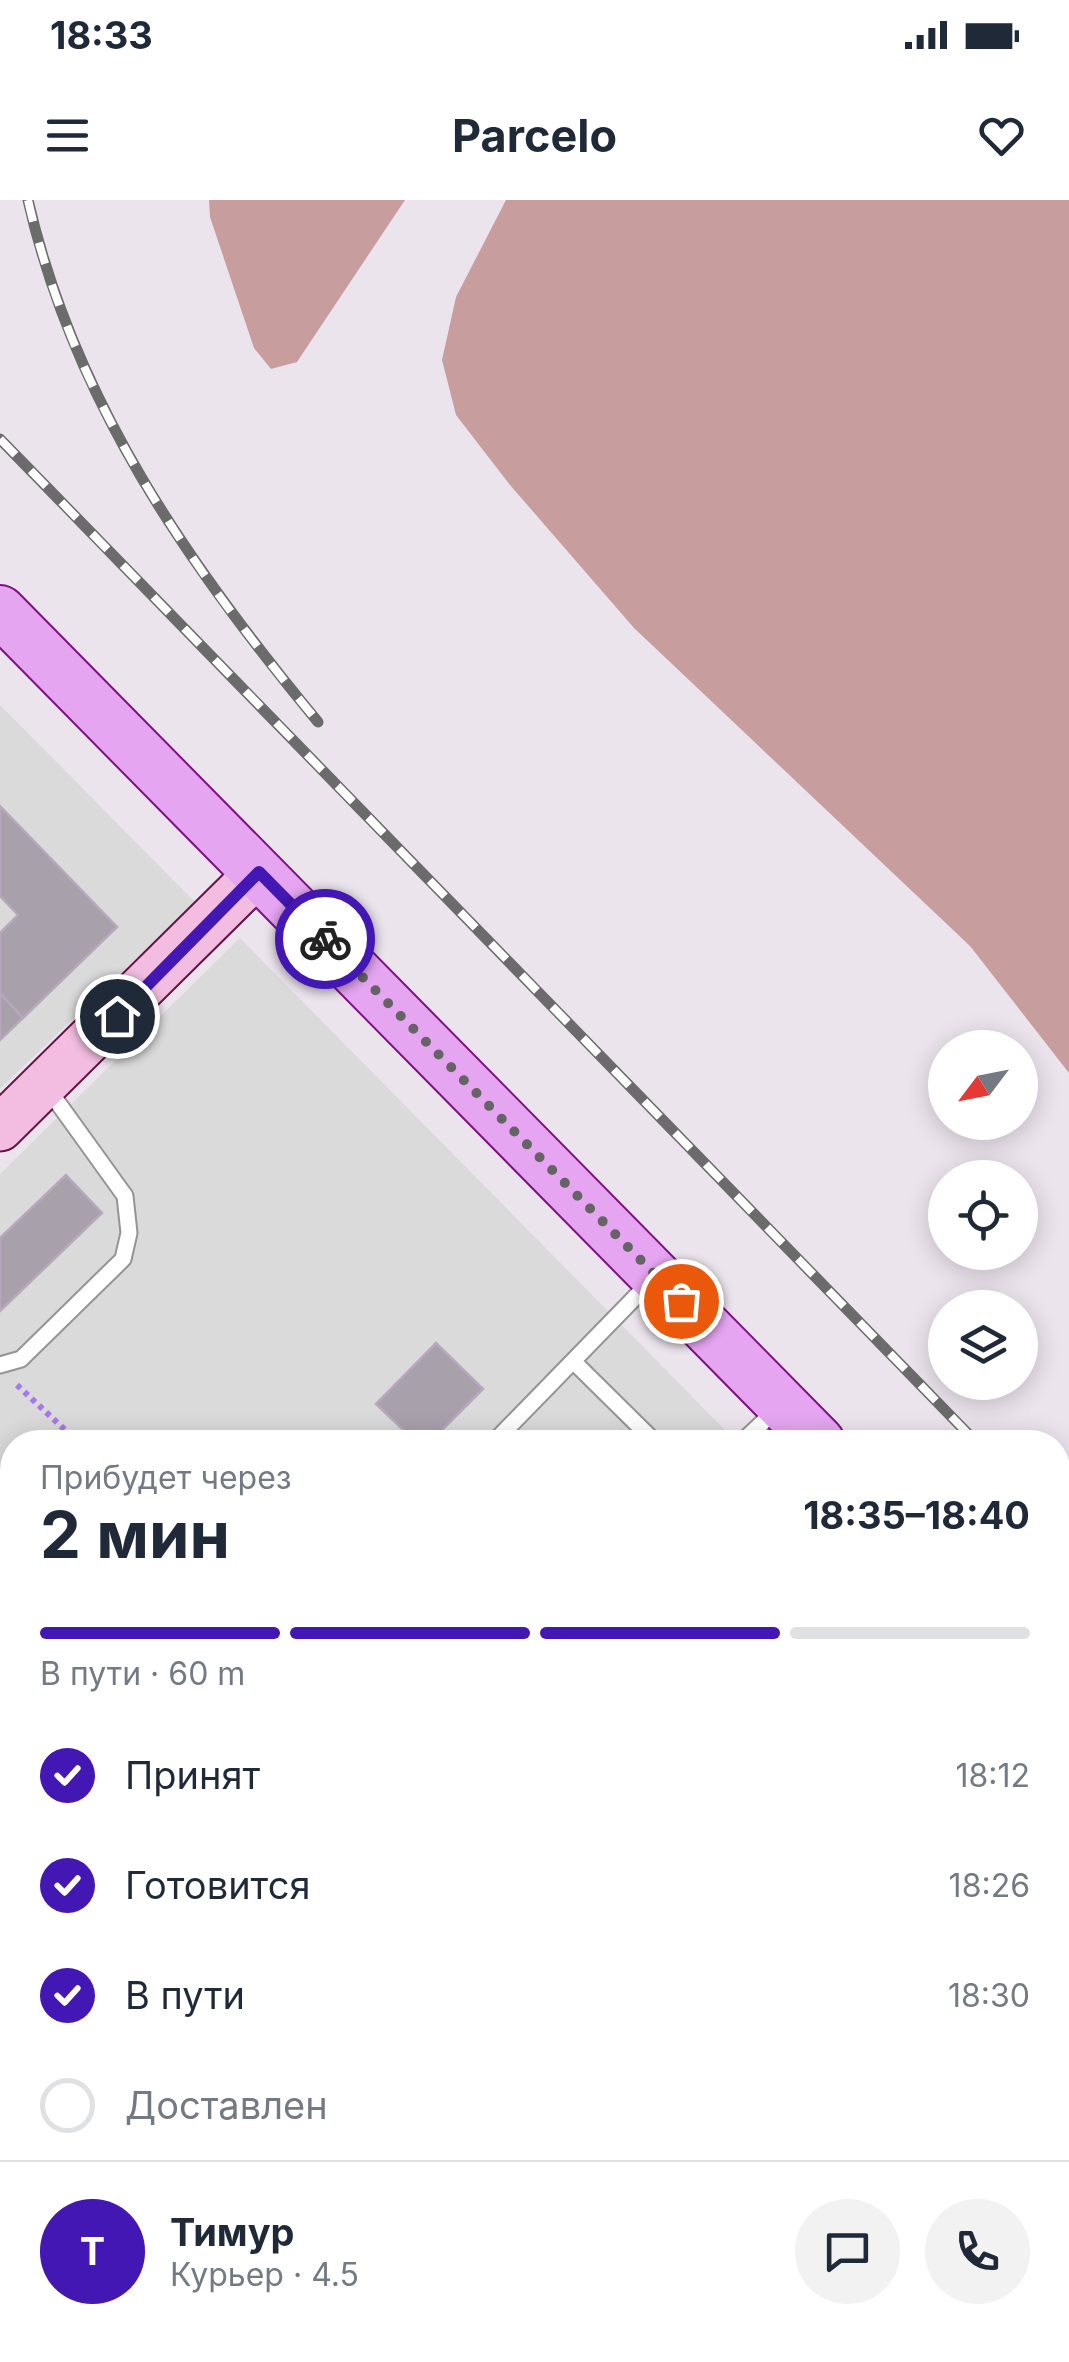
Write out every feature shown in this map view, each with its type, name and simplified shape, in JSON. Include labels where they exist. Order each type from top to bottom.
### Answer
[{"type":"main road","points":[[0,611],[808,1430]]},
{"type":"street","points":[[0,1128],[259,872]]},
{"type":"lane","points":[[0,1365],[21,1359],[123,1258],[128,1233],[125,1196],[45,1085]]},
{"type":"lane","points":[[506,1430],[656,1275]]},
{"type":"lane","points":[[573,1361],[643,1430]]},
{"type":"lane","points":[[755,1430],[782,1404]]},
{"type":"path","points":[[15,1382],[65,1430]]},
{"type":"shaded area","points":[[209,200],[405,200],[297,362],[271,369],[254,348],[210,217]]},
{"type":"shaded area","points":[[506,200],[1069,200],[1069,1073],[970,946],[634,628],[510,485],[456,415],[442,360],[456,297]]},
{"type":"shaded area","points":[[0,705],[195,902],[0,1089]]},
{"type":"shaded area","points":[[240,938],[725,1430],[0,1430],[0,1174]]},
{"type":"building","points":[[0,806],[117,927],[23,1018],[0,993],[0,933],[18,915],[0,896]]},
{"type":"building","points":[[0,993],[23,1018],[0,1040]]},
{"type":"building","points":[[66,1175],[102,1213],[0,1311],[0,1238]]},
{"type":"building","points":[[436,1343],[483,1389],[442,1430],[403,1430],[376,1404]]},
{"type":"railway","points":[[28,200],[48,274],[74,344],[142,478],[224,602],[318,722]]},
{"type":"railway","points":[[0,439],[964,1430]]},
{"type":"way so far","points":[[325,939],[681,1301]]},
{"type":"route","points":[[117,1016],[259,872],[325,939]]}]
